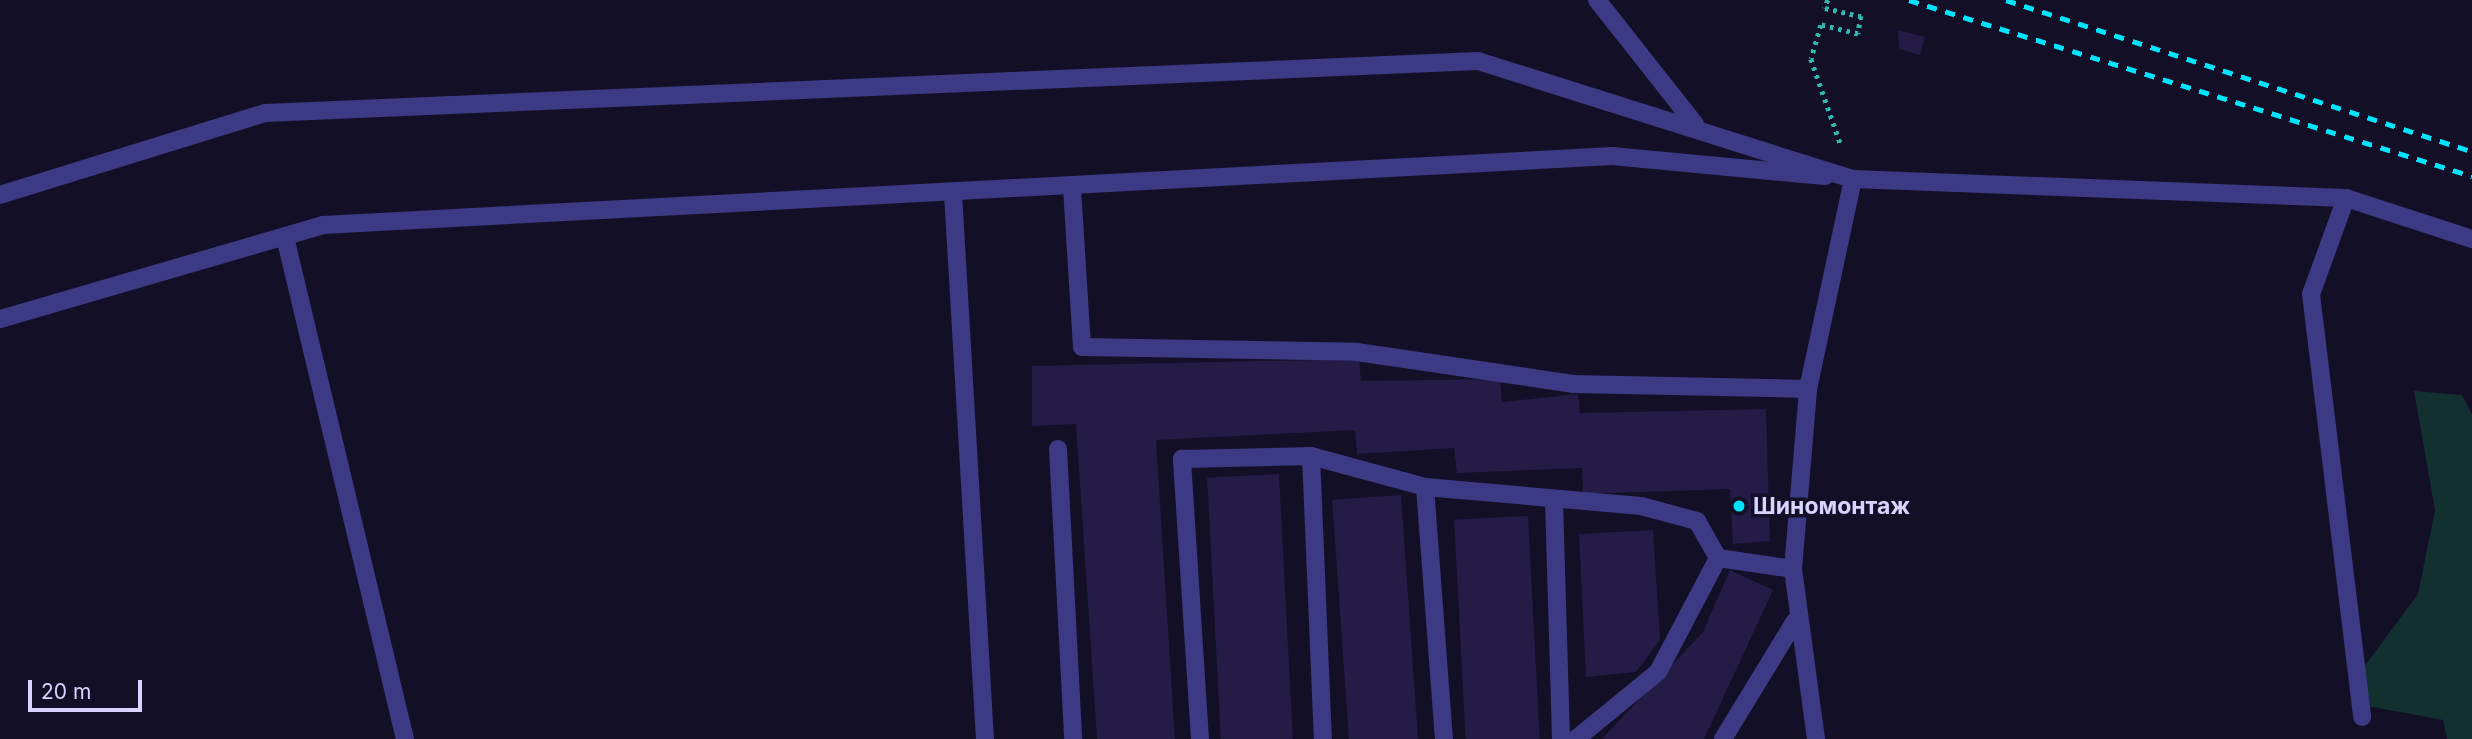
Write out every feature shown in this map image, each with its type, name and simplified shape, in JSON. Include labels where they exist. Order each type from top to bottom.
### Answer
[{"type":"street","points":[[1597,0],[1695,124]]},
{"type":"street","points":[[0,195],[265,113],[1478,61],[1695,124],[1853,179]]},
{"type":"street","points":[[0,319],[323,225],[1072,188],[1612,156],[1853,179],[2346,198],[2472,239]]},
{"type":"street","points":[[1816,739],[1795,621],[1793,569],[1808,389],[1853,179]]},
{"type":"street","points":[[1072,188],[1082,347],[1357,352],[1573,384],[1808,389]]},
{"type":"street","points":[[953,193],[985,739]]},
{"type":"street","points":[[2346,198],[2311,294],[2362,717]]},
{"type":"street","points":[[285,236],[405,739]]},
{"type":"street","points":[[1058,449],[1073,739]]},
{"type":"street","points":[[1200,739],[1182,459],[1311,456],[1425,487],[1554,502],[1641,506],[1697,521],[1718,558]]},
{"type":"street","points":[[1311,456],[1323,739]]},
{"type":"street","points":[[1425,487],[1444,739]]},
{"type":"street","points":[[1554,502],[1561,739]]},
{"type":"street","points":[[1718,558],[1793,569]]},
{"type":"street","points":[[1576,739],[1658,672],[1718,558]]},
{"type":"street","points":[[1723,739],[1795,621]]},
{"type":"path","points":[[1828,0],[1825,8],[1861,16],[1858,34],[1821,25],[1811,59],[1853,179]]},
{"type":"green space","points":[[2414,391],[2462,395],[2472,415],[2472,739],[2447,739],[2443,720],[2357,704],[2361,671],[2418,594],[2435,510]]},
{"type":"building","points":[[1898,30],[1925,37],[1920,55],[1899,49]]},
{"type":"building","points":[[1359,359],[1361,381],[1500,379],[1502,402],[1578,394],[1580,413],[1766,409],[1770,541],[1733,544],[1730,489],[1583,494],[1582,468],[1457,473],[1454,448],[1357,454],[1355,430],[1156,440],[1175,739],[1097,739],[1076,424],[1032,426],[1032,366]]},
{"type":"building","points":[[1279,474],[1293,739],[1221,739],[1207,478]]},
{"type":"building","points":[[1401,495],[1418,739],[1349,739],[1332,500]]},
{"type":"building","points":[[1528,516],[1540,739],[1466,739],[1454,520]]},
{"type":"building","points":[[1653,530],[1660,640],[1636,672],[1586,677],[1579,534]]},
{"type":"building","points":[[1730,570],[1773,590],[1704,739],[1602,739],[1703,632]]},
{"type":"railway","points":[[1909,0],[2472,176]]},
{"type":"railway","points":[[2006,0],[2472,151]]},
{"type":"place","name":"Шиномонтаж","points":[[1739,506]]}]
